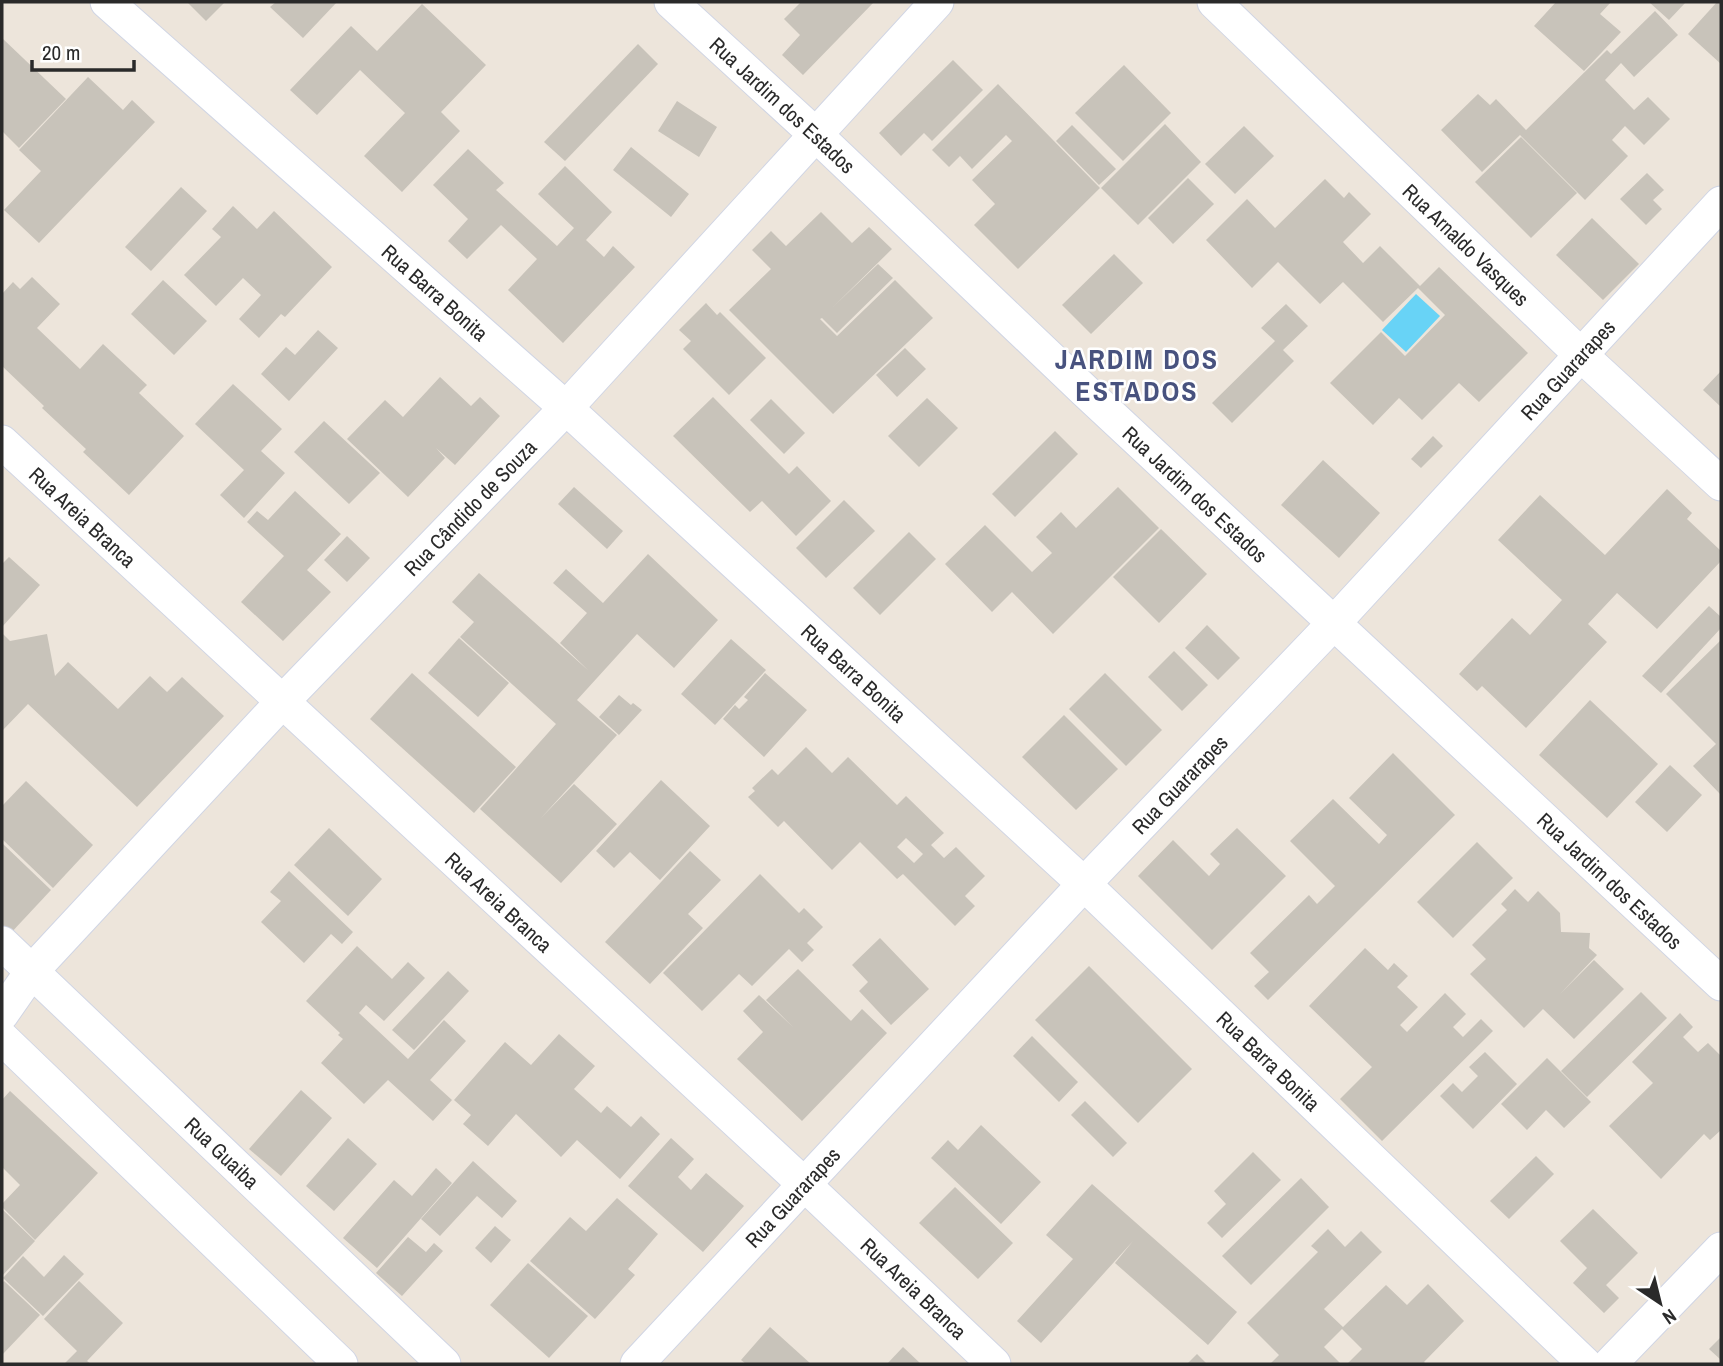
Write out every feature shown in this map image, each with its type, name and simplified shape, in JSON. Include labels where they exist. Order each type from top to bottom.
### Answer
[{"type":"street","name":"Rua Barra Bonita","points":[[107,2],[565,408],[1084,884],[1585,1364]]},
{"type":"street","name":"Rua Jardim dos Estados","points":[[671,2],[816,134],[1094,400],[1721,984]]},
{"type":"street","name":"Rua Cândido de Souza","points":[[2,1014],[32,971],[282,702],[565,408],[937,2]]},
{"type":"street","name":"Rua Arnaldo Vasques","points":[[1214,2],[1582,356],[1721,484]]},
{"type":"street","name":"Rua Guararapes","points":[[637,1364],[1084,884],[1333,624],[1721,203]]},
{"type":"street","name":"Rua Areia Branca","points":[[2,442],[804,1184],[994,1364]]},
{"type":"street","name":"Rua Guaiba","points":[[2,943],[444,1364]]},
{"type":"street","points":[[2,1038],[341,1364]]},
{"type":"street","points":[[1611,1364],[1721,1249]]},
{"type":"water","points":[[1416,294],[1440,316],[1406,352],[1382,330]]},
{"type":"building","points":[[187,2],[225,2],[206,21]]},
{"type":"building","points":[[276,2],[337,2],[303,38],[270,7]]},
{"type":"building","points":[[801,2],[874,2],[803,75],[782,55],[800,35],[784,19]]},
{"type":"building","points":[[1556,2],[1611,2],[1600,14],[1621,32],[1584,71],[1534,26]]},
{"type":"building","points":[[1649,2],[1686,2],[1669,20]]},
{"type":"building","points":[[1717,2],[1721,2],[1721,64],[1688,34]]},
{"type":"building","points":[[422,4],[486,65],[441,112],[460,131],[402,192],[364,156],[405,113],[360,70],[317,115],[290,90],[351,26],[377,51]]},
{"type":"building","points":[[1655,11],[1678,35],[1634,77],[1621,63],[1605,80],[1634,110],[1648,97],[1670,119],[1644,145],[1625,126],[1612,140],[1628,156],[1585,200],[1520,135],[1482,172],[1441,130],[1478,94],[1490,105],[1496,99],[1526,130],[1607,50],[1611,54]]},
{"type":"building","points":[[2,38],[66,99],[19,148],[2,131]]},
{"type":"building","points":[[638,44],[658,64],[565,161],[544,142]]},
{"type":"building","points":[[953,60],[983,90],[932,141],[924,133],[901,156],[879,133]]},
{"type":"building","points":[[1124,65],[1171,113],[1123,161],[1075,113]]},
{"type":"building","points":[[88,77],[123,110],[132,100],[155,122],[39,243],[4,210],[41,171],[19,150]]},
{"type":"building","points":[[998,84],[1100,188],[1018,269],[974,225],[995,204],[972,180],[1012,141],[1006,135],[972,169],[960,156],[949,167],[932,150]]},
{"type":"building","points":[[677,101],[717,127],[699,157],[658,131]]},
{"type":"building","points":[[1165,124],[1201,162],[1138,225],[1101,188]]},
{"type":"building","points":[[1072,125],[1116,169],[1099,185],[1056,141]]},
{"type":"building","points":[[1244,126],[1274,156],[1235,194],[1205,164]]},
{"type":"building","points":[[1521,137],[1577,193],[1531,238],[1475,182]]},
{"type":"building","points":[[631,147],[689,194],[671,217],[613,170]]},
{"type":"building","points":[[468,149],[504,183],[496,190],[557,246],[574,228],[538,194],[565,166],[612,212],[586,240],[604,257],[613,246],[635,267],[563,343],[508,290],[537,259],[501,225],[467,259],[448,241],[468,219],[433,185]]},
{"type":"building","points":[[1647,173],[1664,190],[1653,200],[1662,209],[1646,225],[1620,199]]},
{"type":"building","points":[[1188,178],[1214,204],[1173,244],[1148,218]]},
{"type":"building","points":[[1325,179],[1344,198],[1349,192],[1371,214],[1343,242],[1363,263],[1380,246],[1420,286],[1439,267],[1528,353],[1479,402],[1459,383],[1422,420],[1399,398],[1373,425],[1330,383],[1381,332],[1405,356],[1445,315],[1418,288],[1383,322],[1343,282],[1320,304],[1278,262],[1252,288],[1206,240],[1247,199],[1275,228]]},
{"type":"building","points":[[181,187],[207,211],[151,271],[125,247]]},
{"type":"building","points":[[233,206],[257,229],[274,211],[332,267],[285,317],[281,314],[259,338],[239,319],[261,295],[243,278],[216,306],[184,275],[221,237],[212,229]]},
{"type":"building","points":[[821,212],[852,243],[869,227],[892,249],[833,307],[878,264],[893,278],[837,333],[820,319],[837,336],[895,280],[933,318],[833,414],[729,310],[771,269],[752,250],[771,231],[786,246]]},
{"type":"building","points":[[1592,218],[1639,264],[1603,300],[1556,255]]},
{"type":"building","points":[[1114,254],[1143,283],[1091,334],[1062,305]]},
{"type":"building","points":[[32,277],[60,304],[37,328],[80,369],[103,344],[147,385],[139,393],[184,436],[129,495],[83,452],[86,449],[2,366],[2,294],[13,282],[20,289]]},
{"type":"building","points":[[163,280],[207,321],[174,355],[131,314]]},
{"type":"building","points":[[706,303],[717,315],[720,312],[766,358],[729,395],[683,349],[691,341],[679,330]]},
{"type":"building","points":[[1286,304],[1308,326],[1283,350],[1294,361],[1232,423],[1212,403],[1275,341],[1261,328]]},
{"type":"building","points":[[318,330],[338,348],[289,401],[261,374],[286,347],[295,355]]},
{"type":"building","points":[[905,348],[926,369],[897,397],[876,375]]},
{"type":"building","points":[[1721,371],[1721,407],[1703,390]]},
{"type":"building","points":[[440,377],[471,406],[480,397],[500,416],[455,465],[436,448],[445,458],[408,497],[347,439],[385,400],[403,417]]},
{"type":"building","points":[[233,384],[282,429],[261,451],[285,473],[244,518],[220,495],[244,470],[195,424]]},
{"type":"building","points":[[713,397],[789,474],[797,466],[831,501],[796,536],[762,501],[750,512],[673,436]]},
{"type":"building","points":[[927,398],[958,428],[919,467],[888,436]]},
{"type":"building","points":[[771,399],[805,433],[784,454],[750,420]]},
{"type":"building","points":[[324,421],[380,473],[349,504],[294,452]]},
{"type":"building","points":[[1055,431],[1078,454],[1015,517],[992,494]]},
{"type":"building","points":[[1433,436],[1443,446],[1421,468],[1411,459]]},
{"type":"building","points":[[1323,460],[1380,513],[1339,558],[1281,505]]},
{"type":"building","points":[[574,487],[623,531],[607,549],[558,504]]},
{"type":"building","points":[[1118,487],[1159,528],[1053,634],[1012,592],[992,612],[945,564],[985,525],[1032,572],[1052,553],[1036,537],[1061,512],[1076,528]]},
{"type":"building","points":[[1667,489],[1692,513],[1687,519],[1721,551],[1721,561],[1657,629],[1617,593],[1588,624],[1607,642],[1526,728],[1482,686],[1477,691],[1459,674],[1512,618],[1530,635],[1562,600],[1498,540],[1540,495],[1605,555]]},
{"type":"building","points":[[295,491],[341,534],[307,570],[331,592],[283,641],[241,602],[284,556],[247,522],[257,511],[268,520]]},
{"type":"building","points":[[844,500],[875,531],[826,578],[796,548]]},
{"type":"building","points":[[1161,529],[1207,574],[1159,623],[1113,577]]},
{"type":"building","points":[[909,532],[936,559],[880,615],[853,588]]},
{"type":"building","points":[[347,536],[370,558],[347,582],[324,560]]},
{"type":"building","points":[[648,554],[718,620],[674,668],[637,634],[577,700],[617,735],[541,818],[574,784],[617,824],[561,883],[480,809],[556,724],[460,637],[474,622],[452,602],[479,573],[589,671],[560,643],[587,613],[553,583],[566,569],[603,603]]},
{"type":"building","points":[[9,557],[40,585],[2,627],[2,564]]},
{"type":"building","points":[[1709,606],[1721,617],[1721,628],[1661,693],[1642,676]]},
{"type":"building","points":[[1207,625],[1240,658],[1218,680],[1185,648]]},
{"type":"building","points":[[2,633],[10,641],[47,634],[55,676],[68,662],[118,709],[150,676],[167,692],[182,677],[224,716],[137,807],[28,704],[2,731]]},
{"type":"building","points":[[459,638],[509,683],[478,717],[428,673]]},
{"type":"building","points":[[731,639],[766,670],[715,725],[681,694]]},
{"type":"building","points":[[1721,640],[1721,795],[1693,766],[1716,744],[1666,694]]},
{"type":"building","points":[[1174,651],[1208,685],[1182,711],[1148,677]]},
{"type":"building","points":[[412,673],[516,767],[474,813],[370,719]]},
{"type":"building","points":[[765,673],[807,710],[764,757],[723,719],[735,705],[739,709],[748,700],[744,697]]},
{"type":"building","points":[[1105,673],[1162,730],[1126,766],[1069,709]]},
{"type":"building","points":[[619,695],[642,710],[619,735],[599,717]]},
{"type":"building","points":[[1590,700],[1658,764],[1607,818],[1539,755]]},
{"type":"building","points":[[1064,715],[1118,769],[1076,810],[1022,757]]},
{"type":"building","points":[[806,747],[832,773],[848,757],[897,805],[906,796],[944,833],[931,845],[944,858],[956,847],[985,876],[965,896],[975,906],[955,926],[903,874],[897,879],[860,842],[832,870],[784,821],[778,827],[748,797],[755,791],[752,788],[772,769],[778,775]],"holes":[[[906,838],[923,854],[914,863],[897,847]]]},
{"type":"building","points":[[1393,753],[1455,815],[1268,1000],[1254,986],[1269,972],[1250,953],[1309,895],[1317,904],[1335,886],[1290,841],[1333,799],[1379,844],[1387,835],[1349,798]]},
{"type":"building","points":[[1670,765],[1702,795],[1667,832],[1635,802]]},
{"type":"building","points":[[661,780],[710,826],[660,880],[630,852],[614,868],[596,851]]},
{"type":"building","points":[[26,781],[93,845],[53,888],[2,839],[2,806]]},
{"type":"building","points":[[329,828],[382,879],[348,916],[294,865]]},
{"type":"building","points":[[1237,828],[1286,876],[1212,950],[1138,876],[1173,840],[1209,876],[1220,864],[1210,854]]},
{"type":"building","points":[[1477,842],[1513,878],[1453,938],[1417,902]]},
{"type":"building","points":[[2,843],[51,890],[9,935],[2,928]]},
{"type":"building","points":[[690,851],[721,880],[688,914],[703,928],[650,984],[605,942]]},
{"type":"building","points":[[289,871],[353,932],[342,944],[331,934],[304,963],[261,922],[281,901],[270,892]]},
{"type":"building","points":[[760,874],[799,913],[804,908],[823,927],[807,943],[814,950],[802,962],[789,949],[752,986],[739,974],[702,1011],[663,973]]},
{"type":"building","points":[[1515,889],[1528,902],[1538,891],[1560,913],[1561,932],[1590,933],[1589,948],[1597,955],[1560,994],[1594,960],[1624,989],[1574,1039],[1543,1009],[1524,1028],[1470,974],[1486,959],[1472,945],[1507,910],[1501,904]]},
{"type":"building","points":[[880,938],[929,989],[891,1025],[859,991],[868,982],[852,965]]},
{"type":"building","points":[[357,946],[392,979],[408,962],[425,978],[384,1021],[366,1005],[359,1013],[408,1059],[444,1020],[466,1041],[430,1080],[452,1100],[433,1121],[388,1080],[364,1104],[321,1063],[343,1039],[306,1001]]},
{"type":"building","points":[[1365,948],[1388,970],[1394,963],[1408,976],[1397,987],[1418,1007],[1400,1025],[1407,1032],[1445,993],[1466,1014],[1453,1027],[1463,1037],[1481,1019],[1493,1031],[1382,1141],[1340,1099],[1372,1067],[1309,1006]]},
{"type":"building","points":[[1089,966],[1192,1069],[1138,1123],[1035,1020]]},
{"type":"building","points":[[798,969],[851,1021],[862,1009],[887,1033],[802,1121],[737,1059],[763,1032],[743,1011],[759,995],[794,1028],[766,1000]]},
{"type":"building","points":[[448,971],[469,991],[414,1050],[392,1030]]},
{"type":"building","points":[[1641,992],[1667,1018],[1587,1097],[1561,1071]]},
{"type":"building","points":[[1680,1013],[1693,1027],[1683,1037],[1698,1052],[1708,1043],[1721,1056],[1721,1130],[1710,1140],[1704,1134],[1661,1179],[1609,1126],[1653,1083],[1632,1062]]},
{"type":"building","points":[[559,1034],[595,1066],[574,1089],[601,1113],[607,1106],[631,1127],[641,1116],[660,1134],[620,1179],[577,1140],[561,1157],[516,1114],[488,1146],[463,1124],[471,1115],[454,1100],[505,1042],[531,1065]]},
{"type":"building","points":[[1032,1036],[1078,1082],[1059,1102],[1013,1056]]},
{"type":"building","points":[[1485,1052],[1517,1084],[1473,1129],[1440,1096],[1453,1083],[1462,1092],[1478,1076],[1469,1067]]},
{"type":"building","points":[[1547,1058],[1591,1102],[1564,1128],[1546,1110],[1527,1130],[1501,1104]]},
{"type":"building","points":[[301,1090],[332,1118],[281,1176],[249,1149]]},
{"type":"building","points":[[10,1091],[98,1173],[35,1240],[2,1207],[20,1185],[2,1167],[2,1100]]},
{"type":"building","points":[[1085,1101],[1127,1143],[1113,1157],[1071,1115]]},
{"type":"building","points":[[981,1125],[1041,1182],[1001,1224],[931,1158],[948,1140],[958,1150]]},
{"type":"building","points":[[348,1138],[377,1164],[334,1211],[306,1186]]},
{"type":"building","points":[[671,1138],[694,1159],[678,1177],[691,1190],[706,1173],[744,1206],[703,1252],[628,1186]]},
{"type":"building","points":[[1253,1152],[1281,1180],[1222,1238],[1207,1223],[1226,1204],[1214,1191]]},
{"type":"building","points":[[1536,1156],[1554,1174],[1509,1219],[1490,1201]]},
{"type":"building","points":[[473,1161],[517,1201],[502,1218],[477,1196],[440,1236],[421,1219]]},
{"type":"building","points":[[436,1168],[452,1183],[377,1268],[343,1238],[394,1180],[412,1196]]},
{"type":"building","points":[[1301,1178],[1329,1207],[1251,1285],[1222,1256]]},
{"type":"building","points":[[1092,1184],[1237,1312],[1208,1345],[1115,1263],[1133,1241],[1041,1343],[1017,1321],[1073,1259],[1046,1235]]},
{"type":"building","points":[[955,1187],[1013,1243],[978,1279],[919,1223]]},
{"type":"building","points":[[617,1198],[658,1234],[628,1269],[635,1275],[595,1319],[530,1261],[570,1217],[586,1231]]},
{"type":"building","points":[[2,1209],[35,1241],[2,1276]]},
{"type":"building","points":[[1593,1209],[1638,1253],[1606,1285],[1619,1298],[1604,1313],[1573,1283],[1587,1268],[1560,1241]]},
{"type":"building","points":[[495,1226],[511,1240],[491,1263],[475,1248]]},
{"type":"building","points":[[1328,1229],[1345,1247],[1361,1231],[1382,1252],[1324,1309],[1343,1327],[1386,1285],[1407,1305],[1428,1284],[1464,1321],[1424,1362],[1426,1364],[1347,1364],[1362,1349],[1342,1329],[1324,1347],[1341,1364],[1270,1364],[1279,1355],[1247,1323],[1318,1252],[1311,1246]]},
{"type":"building","points":[[408,1237],[426,1252],[434,1243],[443,1251],[402,1296],[376,1273]]},
{"type":"building","points":[[64,1255],[84,1274],[43,1316],[3,1278],[23,1256],[44,1277]]},
{"type":"building","points":[[528,1263],[588,1316],[549,1358],[490,1305]]},
{"type":"building","points":[[4,1281],[40,1315],[2,1355],[2,1284]]},
{"type":"building","points":[[79,1281],[123,1323],[87,1361],[91,1364],[64,1364],[77,1351],[44,1319]]},
{"type":"building","points":[[770,1327],[811,1364],[746,1364],[741,1360]]},
{"type":"building","points":[[1721,1337],[1721,1360],[1709,1349]]},
{"type":"building","points":[[903,1347],[921,1364],[887,1364]]},
{"type":"building","points":[[1197,1354],[1207,1364],[1187,1364]]},
{"type":"district","name":"JARDIM DOS ESTADOS","points":[[1137,375]]}]
